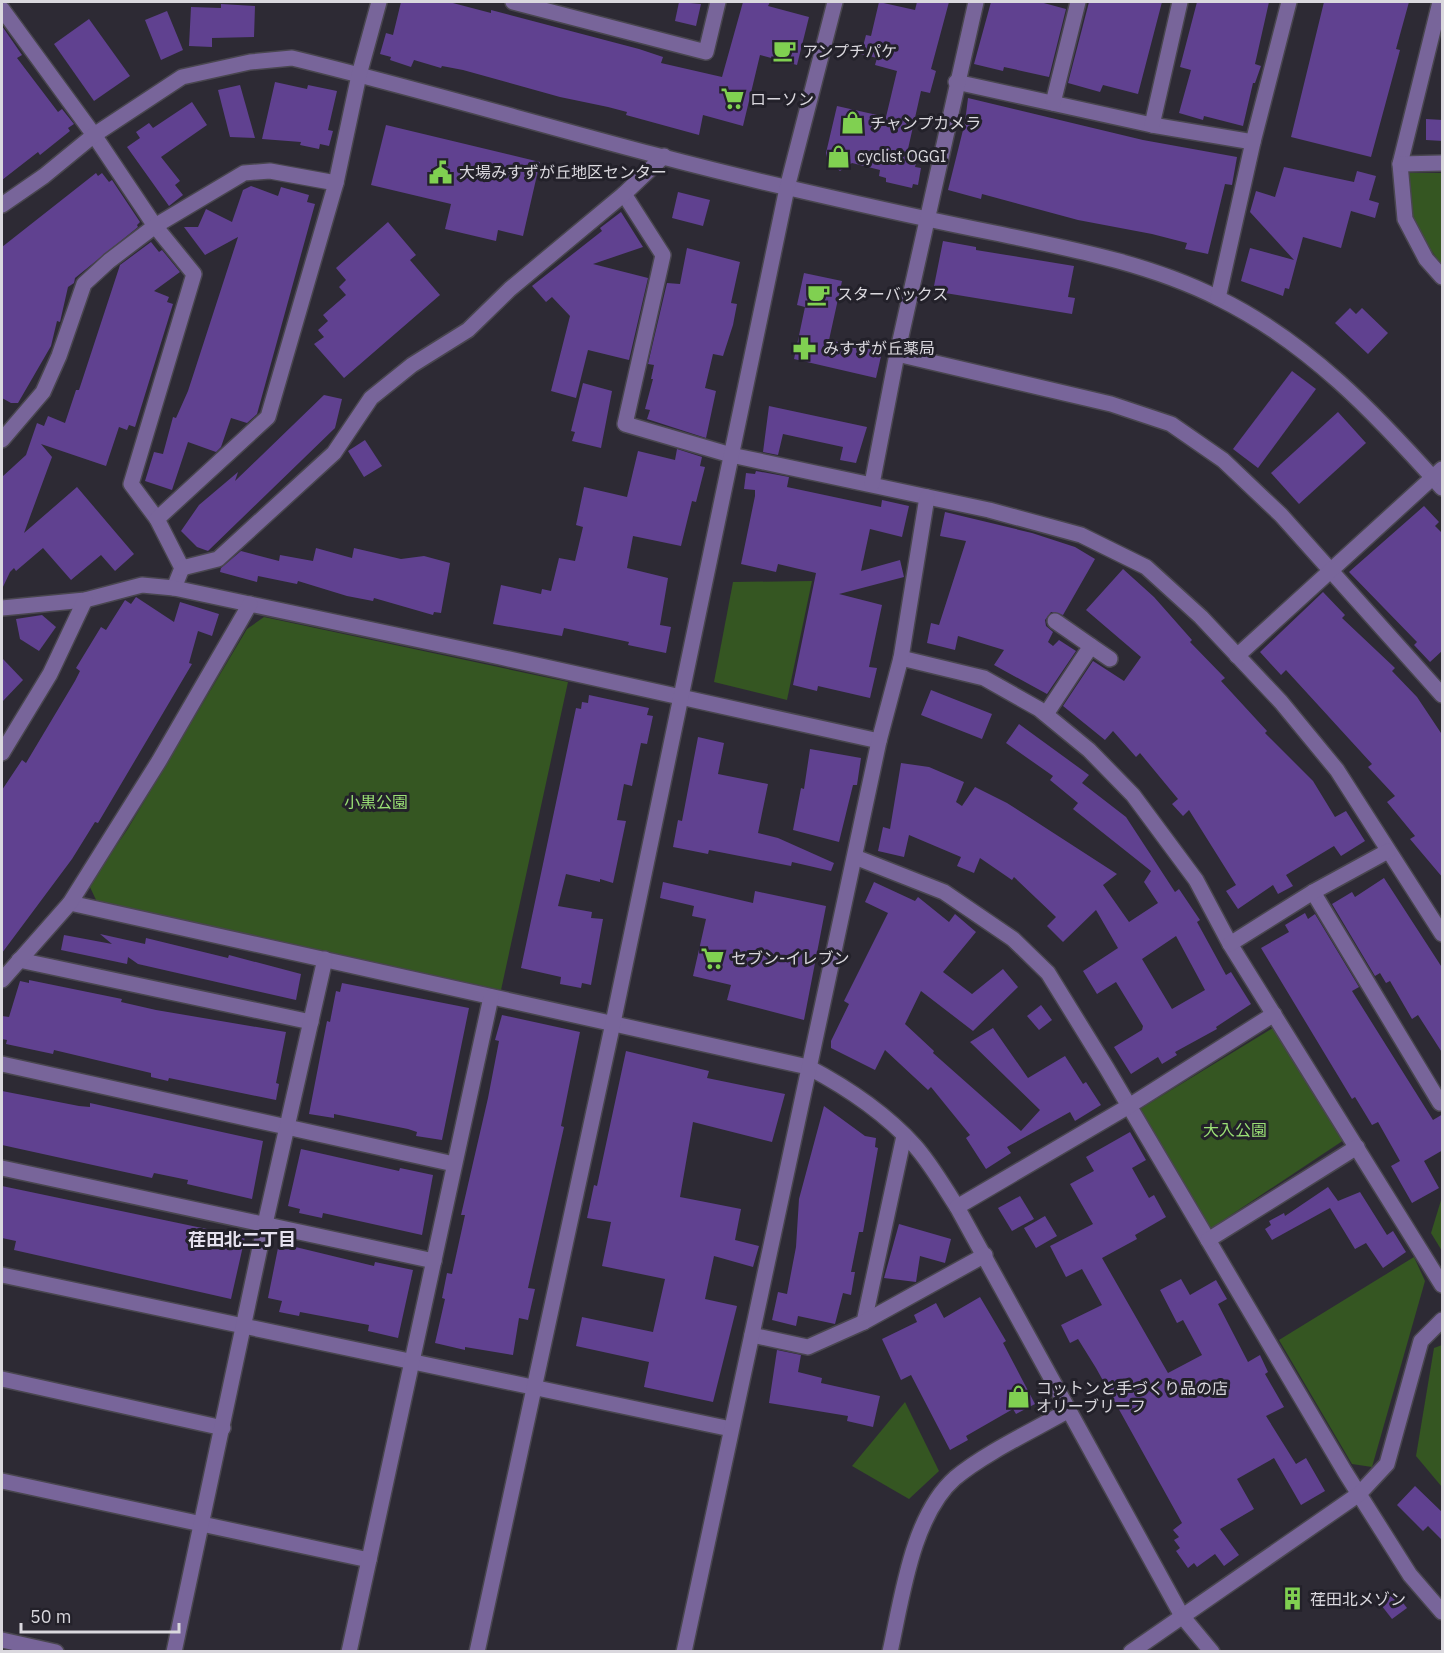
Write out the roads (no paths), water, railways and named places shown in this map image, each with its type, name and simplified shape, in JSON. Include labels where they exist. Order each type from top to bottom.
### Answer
[{"type":"street","points":[[157,519],[268,417],[336,183],[359,75],[380,2]]},
{"type":"street","points":[[513,2],[706,52],[718,2]]},
{"type":"street","points":[[477,1652],[613,1023],[787,188],[836,2]]},
{"type":"street","points":[[872,484],[926,219],[976,2]]},
{"type":"street","points":[[1053,103],[1078,2]]},
{"type":"street","points":[[1152,125],[1180,2]]},
{"type":"street","points":[[1218,298],[1253,142],[1289,2]]},
{"type":"street","points":[[1440,2],[1437,32],[1400,164],[1405,219],[1426,259],[1443,278]]},
{"type":"street","points":[[2,9],[94,135],[156,226],[194,274],[131,484],[157,519],[182,568],[174,588]]},
{"type":"street","points":[[2,205],[44,176],[94,135],[182,77],[250,62],[292,58],[787,188],[1107,256],[1218,298],[1285,337],[1337,379],[1440,478],[1331,569],[1237,656]]},
{"type":"street","points":[[957,82],[1152,125],[1253,142]]},
{"type":"street","points":[[182,568],[218,559],[334,453],[371,398],[412,365],[468,330],[510,289],[624,194],[664,156]]},
{"type":"street","points":[[1400,164],[1443,163]]},
{"type":"street","points":[[2,440],[43,392],[59,356],[84,284],[109,261],[156,226],[244,174],[270,171],[336,183]]},
{"type":"street","points":[[624,194],[663,255],[625,424],[731,454],[927,496],[1081,535],[1146,567],[1201,617],[1281,702],[1337,770],[1443,934]]},
{"type":"street","points":[[897,354],[1111,404],[1171,424],[1223,460],[1281,515],[1443,695]]},
{"type":"street","points":[[684,1652],[879,741],[901,658],[927,496]]},
{"type":"street","points":[[2,608],[85,600],[142,585],[174,588],[681,696],[879,741]]},
{"type":"street","points":[[2,753],[50,674],[85,600]]},
{"type":"street","points":[[2,980],[70,903],[159,761],[250,604]]},
{"type":"street","points":[[1055,621],[1110,659]]},
{"type":"street","points":[[1046,714],[1091,646]]},
{"type":"street","points":[[901,658],[984,678],[1046,714],[1089,750],[1133,795],[1196,880],[1230,944],[1443,1285]]},
{"type":"street","points":[[1230,944],[1313,892],[1388,851]]},
{"type":"street","points":[[855,857],[944,892],[1013,939],[1048,973],[1359,1494],[1410,1575],[1443,1612]]},
{"type":"street","points":[[1313,892],[1440,1103],[1443,1102]]},
{"type":"street","points":[[70,903],[808,1067],[841,1084],[888,1119],[916,1147],[957,1207],[986,1255],[1182,1616],[1212,1652]]},
{"type":"street","points":[[174,1652],[286,1127],[325,959]]},
{"type":"street","points":[[19,960],[311,1022]]},
{"type":"street","points":[[349,1652],[491,997]]},
{"type":"street","points":[[957,1207],[1129,1106],[1274,1014]]},
{"type":"street","points":[[2,1064],[454,1164]]},
{"type":"street","points":[[864,1322],[904,1136]]},
{"type":"street","points":[[1208,1240],[1357,1147]]},
{"type":"street","points":[[2,1168],[434,1261]]},
{"type":"street","points":[[752,1335],[808,1347],[864,1322],[986,1255]]},
{"type":"street","points":[[2,1275],[731,1429]]},
{"type":"street","points":[[1131,1652],[1359,1494],[1387,1464],[1421,1341],[1443,1320]]},
{"type":"street","points":[[2,1379],[223,1428]]},
{"type":"street","points":[[890,1652],[916,1540],[947,1487],[966,1470],[1069,1410]]},
{"type":"street","points":[[2,1481],[369,1560]]},
{"type":"street","points":[[2,1640],[56,1652]]},
{"type":"place","name":"アンプチパケ","points":[[784,51]]},
{"type":"place","name":"ローソン","points":[[732,99]]},
{"type":"place","name":"チャンプカメラ","points":[[852,123]]},
{"type":"place","name":"cyclist OGGI","points":[[839,156]]},
{"type":"place","name":"大場みすずが丘地区センター","points":[[441,172]]},
{"type":"place","name":"スターバックス","points":[[819,294]]},
{"type":"place","name":"みすずが丘薬局","points":[[805,348]]},
{"type":"place","name":"セブン-イレブン","points":[[713,958]]},
{"type":"place","name":"コットンと手づくり品の店 オリーブリーフ","points":[[1018,1397]]},
{"type":"place","name":"荏田北メゾン","points":[[1292,1599]]},
{"type":"district","name":"荏田北二丁目","points":[[242,1240]]},
{"type":"park label","name":"小黒公園","points":[[376,802]]},
{"type":"park label","name":"大入公園","points":[[1235,1130]]}]
